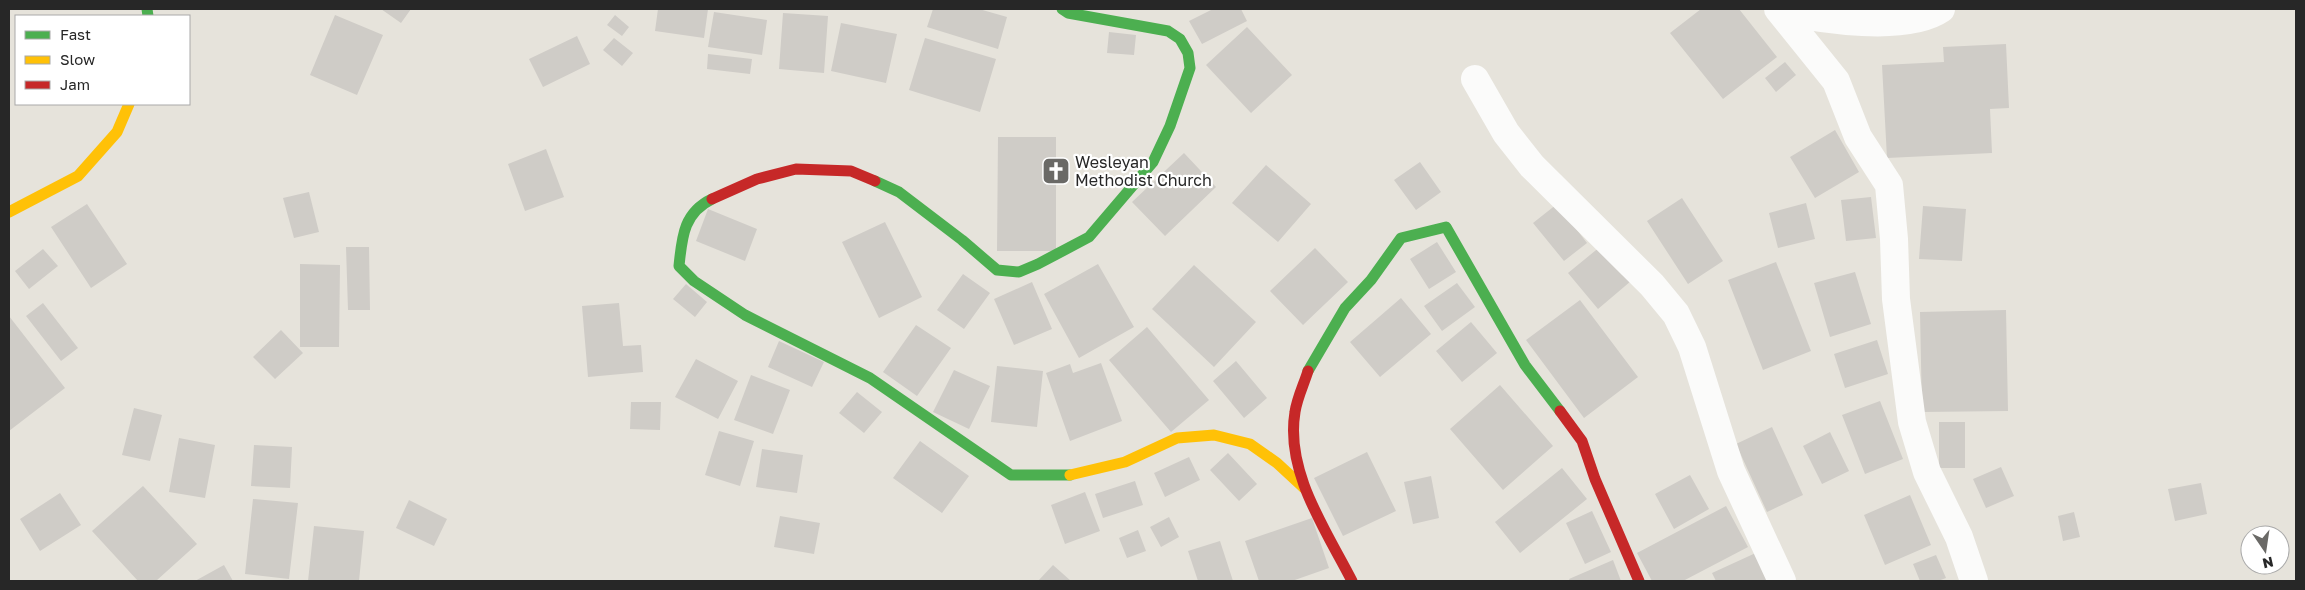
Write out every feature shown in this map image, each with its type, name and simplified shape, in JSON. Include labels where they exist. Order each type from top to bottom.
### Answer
[{"type":"main road","points":[[1062,9],[1068,13],[1168,31],[1180,39],[1188,53],[1190,68],[1170,126],[1153,162],[1089,238],[1019,272],[997,270],[962,240],[899,192],[851,171],[796,169],[757,179],[700,205],[682,232],[678,266],[694,281],[744,315],[870,378],[1011,475],[1067,476],[1125,462],[1177,438],[1214,435],[1250,444],[1277,463],[1304,488]]},
{"type":"main road","points":[[9,212],[78,176],[117,132],[129,105]]},
{"type":"main road","points":[[1352,581],[1304,488],[1295,448],[1295,412],[1309,369],[1345,308],[1371,280],[1401,238],[1446,227],[1525,365],[1582,440],[1598,486],[1639,581]]},
{"type":"street","points":[[1779,10],[1823,20],[1867,23],[1906,20],[1934,13],[1941,9]]},
{"type":"street","points":[[1779,10],[1836,81],[1858,137],[1889,185],[1894,239],[1896,298],[1912,422],[1927,472],[1959,537],[1974,581]]},
{"type":"street","points":[[1475,79],[1506,133],[1532,166],[1652,285],[1676,314],[1692,347],[1730,471],[1782,581]]},
{"type":"building","points":[[381,9],[411,9],[401,23]]},
{"type":"building","points":[[658,9],[708,9],[704,38],[655,31]]},
{"type":"building","points":[[933,9],[979,9],[1007,17],[998,49],[927,27]]},
{"type":"building","points":[[1213,9],[1241,9],[1247,21],[1202,44],[1189,21]]},
{"type":"building","points":[[1701,9],[1739,9],[1777,57],[1723,99],[1670,33]]},
{"type":"building","points":[[714,12],[767,20],[762,55],[708,47]]},
{"type":"building","points":[[783,13],[828,16],[824,73],[779,69]]},
{"type":"building","points":[[335,15],[383,35],[357,95],[310,75]]},
{"type":"building","points":[[615,15],[629,27],[622,36],[607,25]]},
{"type":"building","points":[[841,23],[897,34],[886,83],[831,71]]},
{"type":"building","points":[[1247,27],[1292,75],[1251,113],[1206,65]]},
{"type":"building","points":[[1109,32],[1136,35],[1134,55],[1107,53]]},
{"type":"building","points":[[577,36],[590,64],[543,87],[529,59]]},
{"type":"building","points":[[614,38],[633,53],[622,66],[603,50]]},
{"type":"building","points":[[925,38],[996,59],[980,112],[909,90]]},
{"type":"building","points":[[2006,44],[2009,108],[1990,109],[1992,153],[1887,158],[1882,65],[1944,62],[1943,47]]},
{"type":"building","points":[[708,54],[752,59],[750,74],[707,69]]},
{"type":"building","points":[[1785,62],[1796,75],[1776,92],[1765,78]]},
{"type":"building","points":[[1835,130],[1859,172],[1815,198],[1790,157]]},
{"type":"building","points":[[998,137],[1056,137],[1056,251],[997,251]]},
{"type":"building","points":[[546,149],[564,197],[525,211],[508,164]]},
{"type":"building","points":[[1184,153],[1216,187],[1165,236],[1132,202]]},
{"type":"building","points":[[1420,162],[1441,192],[1416,210],[1394,180]]},
{"type":"building","points":[[1266,165],[1311,204],[1278,242],[1232,203]]},
{"type":"building","points":[[309,192],[319,232],[294,238],[283,198]]},
{"type":"building","points":[[1871,197],[1876,238],[1846,241],[1841,200]]},
{"type":"building","points":[[1682,198],[1723,261],[1688,284],[1647,221]]},
{"type":"building","points":[[1806,203],[1815,239],[1778,248],[1769,213]]},
{"type":"building","points":[[87,204],[127,264],[91,288],[51,227]]},
{"type":"building","points":[[1557,204],[1587,243],[1564,261],[1533,223]]},
{"type":"building","points":[[1923,206],[1966,209],[1962,261],[1919,259]]},
{"type":"building","points":[[708,209],[757,229],[745,261],[696,241]]},
{"type":"building","points":[[885,222],[922,297],[879,318],[842,242]]},
{"type":"building","points":[[1437,242],[1456,272],[1429,289],[1410,259]]},
{"type":"building","points":[[1601,246],[1631,281],[1598,309],[1568,273]]},
{"type":"building","points":[[346,247],[369,247],[370,310],[348,310]]},
{"type":"building","points":[[1315,248],[1348,282],[1303,325],[1270,291]]},
{"type":"building","points":[[43,249],[58,266],[29,289],[15,271]]},
{"type":"building","points":[[1776,262],[1811,351],[1763,370],[1728,280]]},
{"type":"building","points":[[300,264],[340,265],[339,347],[300,347]]},
{"type":"building","points":[[1098,264],[1134,327],[1079,358],[1044,294]]},
{"type":"building","points":[[1194,265],[1256,322],[1214,367],[1152,309]]},
{"type":"building","points":[[1855,272],[1871,324],[1830,337],[1814,283]]},
{"type":"building","points":[[963,274],[990,293],[964,329],[937,310]]},
{"type":"building","points":[[1032,282],[1052,329],[1014,345],[994,299]]},
{"type":"building","points":[[1457,283],[1475,307],[1442,331],[1424,306]]},
{"type":"building","points":[[686,284],[707,302],[695,317],[673,299]]},
{"type":"building","points":[[1401,298],[1431,334],[1380,377],[1350,342]]},
{"type":"building","points":[[1580,300],[1638,377],[1584,418],[1526,340]]},
{"type":"building","points":[[43,303],[78,348],[61,361],[26,316]]},
{"type":"building","points":[[619,303],[623,346],[641,345],[643,372],[588,377],[582,306]]},
{"type":"building","points":[[2006,310],[2008,411],[1922,412],[1920,312]]},
{"type":"building","points":[[9,316],[65,388],[9,431]]},
{"type":"building","points":[[1471,322],[1497,353],[1462,382],[1436,351]]},
{"type":"building","points":[[916,325],[951,348],[917,396],[883,372]]},
{"type":"building","points":[[1147,327],[1209,400],[1171,432],[1109,360]]},
{"type":"building","points":[[281,330],[303,353],[275,379],[253,357]]},
{"type":"building","points":[[1877,340],[1888,374],[1845,388],[1834,354]]},
{"type":"building","points":[[779,341],[824,362],[812,387],[768,367]]},
{"type":"building","points":[[696,359],[738,381],[718,419],[675,397]]},
{"type":"building","points":[[1236,361],[1267,398],[1244,418],[1213,381]]},
{"type":"building","points":[[1101,363],[1122,421],[1070,441],[1046,373],[1070,364],[1073,373]]},
{"type":"building","points":[[997,366],[1043,371],[1037,427],[991,422]]},
{"type":"building","points":[[954,370],[990,386],[969,429],[933,412]]},
{"type":"building","points":[[751,375],[790,390],[773,434],[734,420]]},
{"type":"building","points":[[1500,385],[1553,446],[1503,490],[1450,429]]},
{"type":"building","points":[[857,392],[882,412],[864,433],[839,413]]},
{"type":"building","points":[[1880,401],[1903,459],[1865,474],[1842,415]]},
{"type":"building","points":[[631,402],[661,402],[660,430],[630,429]]},
{"type":"building","points":[[134,408],[162,415],[150,461],[122,455]]},
{"type":"building","points":[[1939,422],[1965,422],[1965,468],[1939,468]]},
{"type":"building","points":[[1772,427],[1803,495],[1767,512],[1736,444]]},
{"type":"building","points":[[719,431],[754,441],[740,486],[705,475]]},
{"type":"building","points":[[1830,432],[1849,471],[1822,484],[1803,446]]},
{"type":"building","points":[[179,438],[215,445],[205,498],[169,492]]},
{"type":"building","points":[[920,441],[969,476],[942,513],[893,478]]},
{"type":"building","points":[[254,445],[292,447],[290,488],[251,486]]},
{"type":"building","points":[[762,449],[803,455],[797,493],[756,487]]},
{"type":"building","points":[[1367,452],[1396,511],[1343,536],[1314,478]]},
{"type":"building","points":[[1228,453],[1257,484],[1239,501],[1210,470]]},
{"type":"building","points":[[1189,457],[1200,480],[1165,497],[1154,473]]},
{"type":"building","points":[[2001,467],[2014,496],[1986,508],[1973,479]]},
{"type":"building","points":[[1562,468],[1587,499],[1520,553],[1495,522]]},
{"type":"building","points":[[1690,475],[1709,509],[1674,529],[1655,494]]},
{"type":"building","points":[[1431,476],[1439,518],[1413,524],[1404,482]]},
{"type":"building","points":[[1135,481],[1143,505],[1103,518],[1095,494]]},
{"type":"building","points":[[2201,483],[2207,514],[2175,521],[2168,489]]},
{"type":"building","points":[[143,486],[197,544],[156,581],[138,581],[92,531]]},
{"type":"building","points":[[1085,492],[1100,531],[1065,544],[1051,505]]},
{"type":"building","points":[[60,493],[81,525],[40,551],[20,519]]},
{"type":"building","points":[[1910,495],[1931,545],[1885,565],[1864,515]]},
{"type":"building","points":[[253,499],[298,503],[289,579],[245,574]]},
{"type":"building","points":[[409,500],[447,519],[434,546],[396,528]]},
{"type":"building","points":[[1726,506],[1748,547],[1683,581],[1652,581],[1637,553]]},
{"type":"building","points":[[1592,511],[1611,552],[1585,564],[1566,523]]},
{"type":"building","points":[[2074,512],[2080,537],[2063,541],[2058,516]]},
{"type":"building","points":[[780,516],[820,523],[814,554],[774,547]]},
{"type":"building","points":[[1169,517],[1179,537],[1161,547],[1150,527]]},
{"type":"building","points":[[1312,518],[1329,568],[1292,581],[1259,581],[1245,541]]},
{"type":"building","points":[[314,526],[364,531],[359,581],[308,581]]},
{"type":"building","points":[[1138,530],[1146,551],[1127,558],[1119,538]]},
{"type":"building","points":[[1220,541],[1233,581],[1198,581],[1188,551]]},
{"type":"building","points":[[1760,551],[1774,581],[1716,581],[1712,573]]},
{"type":"building","points":[[1936,555],[1946,578],[1938,581],[1920,581],[1913,564]]},
{"type":"building","points":[[1613,560],[1621,581],[1570,581],[1569,579]]},
{"type":"building","points":[[224,565],[233,581],[195,581]]},
{"type":"building","points":[[1053,565],[1071,581],[1038,581]]},
{"type":"traffic: fast","points":[[147,9],[148,15]]},
{"type":"traffic: fast","points":[[875,181],[899,192],[962,240],[997,270],[1019,272],[1089,237],[1153,162],[1170,126],[1190,68],[1188,53],[1180,39],[1168,31],[1068,13],[1062,9]]},
{"type":"traffic: fast","points":[[712,199],[695,211],[683,236],[679,266],[694,281],[745,315],[870,378],[1011,475],[1070,475]]},
{"type":"traffic: fast","points":[[1308,371],[1345,308],[1371,280],[1401,238],[1446,227],[1525,365],[1560,411]]},
{"type":"traffic: slow","points":[[9,212],[78,176],[117,132],[129,105]]},
{"type":"traffic: slow","points":[[1070,475],[1125,462],[1177,438],[1214,435],[1250,444],[1277,463],[1304,488]]},
{"type":"traffic: jam","points":[[712,199],[757,179],[796,169],[851,171],[875,181]]},
{"type":"traffic: jam","points":[[1308,371],[1295,412],[1296,457],[1310,500],[1352,581]]},
{"type":"traffic: jam","points":[[1560,411],[1582,441],[1595,479],[1639,581]]},
{"type":"place","name":"Wesleyan Methodist Church","points":[[1056,171]]}]
